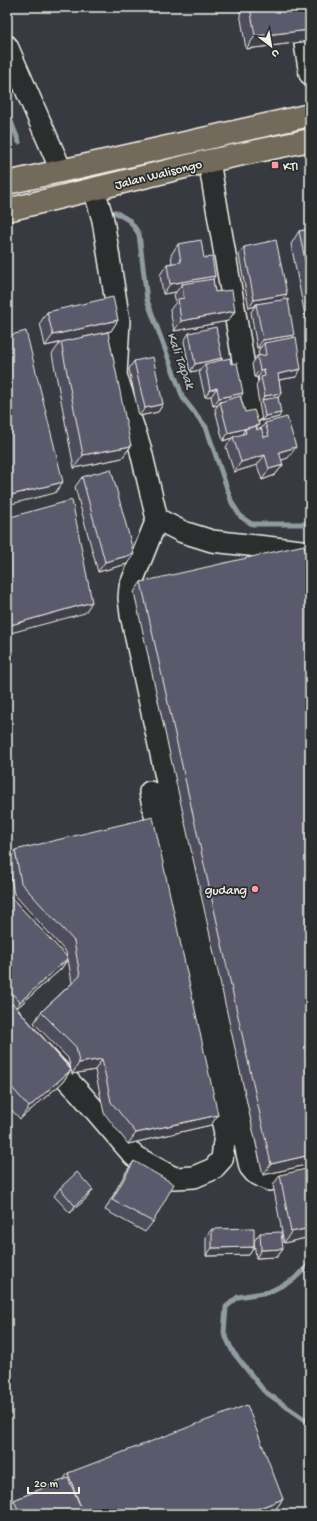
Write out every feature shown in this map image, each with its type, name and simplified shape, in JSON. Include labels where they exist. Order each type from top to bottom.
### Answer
[{"type":"highway","name":"Jalan Walisongo","points":[[7,183],[310,115]]},
{"type":"highway","name":"Jalan Walisongo","points":[[7,210],[209,161],[310,140]]},
{"type":"street","points":[[305,44],[310,74]]},
{"type":"street","points":[[7,46],[61,170]]},
{"type":"street","points":[[209,161],[252,413]]},
{"type":"street","points":[[94,189],[103,220],[119,321],[116,375],[140,447],[157,519],[130,587],[129,598],[131,615],[250,1167],[255,1173],[268,1180],[310,1170]]},
{"type":"street","points":[[157,519],[183,532],[212,541],[310,552]]},
{"type":"street","points":[[7,1017],[80,1093],[134,1156],[174,1178],[194,1177],[213,1169],[222,1159],[225,1133],[150,792]]},
{"type":"building","points":[[250,7],[310,7],[310,30],[255,36]]},
{"type":"building","points":[[310,229],[310,284],[299,231]]},
{"type":"building","points":[[201,240],[204,258],[212,257],[215,276],[170,284],[167,264],[181,262],[178,244]]},
{"type":"building","points":[[276,240],[287,294],[254,300],[244,247]]},
{"type":"building","points":[[213,279],[215,292],[232,290],[235,311],[181,321],[178,299],[184,298],[182,284]]},
{"type":"building","points":[[113,297],[118,320],[53,335],[47,312]]},
{"type":"building","points":[[288,299],[294,335],[263,340],[256,304]]},
{"type":"building","points":[[216,327],[222,358],[195,364],[189,333]]},
{"type":"building","points":[[26,331],[63,482],[7,496],[7,336]]},
{"type":"building","points":[[108,332],[131,446],[83,455],[61,342]]},
{"type":"building","points":[[296,337],[301,369],[278,374],[281,393],[265,396],[261,377],[265,376],[264,369],[260,370],[257,356],[266,355],[264,343]]},
{"type":"building","points":[[153,357],[163,404],[145,408],[134,361]]},
{"type":"building","points":[[230,358],[231,364],[237,363],[243,393],[219,398],[217,388],[210,390],[205,364]]},
{"type":"building","points":[[240,396],[245,412],[254,410],[259,425],[228,433],[220,402]]},
{"type":"building","points":[[278,397],[281,413],[265,416],[262,400]]},
{"type":"building","points":[[287,417],[296,447],[279,452],[283,465],[269,469],[265,455],[241,462],[233,437],[246,433],[245,429],[256,426],[257,430],[261,428],[264,437],[269,436],[265,423]]},
{"type":"building","points":[[111,469],[134,554],[105,562],[82,477]]},
{"type":"building","points":[[72,500],[92,602],[7,626],[7,518]]},
{"type":"building","name":"gudang","points":[[304,545],[310,570],[310,1155],[271,1164],[141,582]]},
{"type":"building","points":[[153,817],[218,1115],[136,1133],[111,1102],[102,1059],[79,1063],[76,1047],[41,1012],[80,976],[74,941],[21,883],[15,850]]},
{"type":"building","points":[[7,893],[68,958],[20,1002],[7,988]]},
{"type":"building","points":[[13,1004],[71,1070],[29,1107],[7,1082],[7,1009]]},
{"type":"building","points":[[134,1161],[174,1184],[153,1222],[112,1200]]},
{"type":"building","points":[[310,1168],[310,1228],[291,1232],[280,1175]]},
{"type":"building","points":[[77,1172],[93,1190],[75,1206],[60,1188]]},
{"type":"building","points":[[254,1228],[254,1247],[212,1248],[212,1229]]},
{"type":"building","points":[[281,1232],[283,1249],[261,1250],[260,1233]]},
{"type":"building","points":[[247,1405],[283,1499],[244,1514],[83,1514],[82,1511],[75,1514],[20,1514],[14,1500],[68,1478],[80,1505],[68,1473]]},
{"type":"waterway","name":"Kali Tapak","points":[[7,112],[19,142]]},
{"type":"waterway","name":"Kali Tapak","points":[[115,212],[130,221],[139,234],[147,300],[183,398],[206,427],[232,503],[241,517],[252,524],[310,524]]},
{"type":"waterway","name":"Kali Tapak","points":[[310,1264],[293,1280],[269,1292],[238,1297],[226,1307],[224,1333],[233,1352],[264,1391],[310,1423]]},
{"type":"place","name":"KTI","points":[[275,165]]},
{"type":"place","name":"gudang","points":[[255,889]]}]
